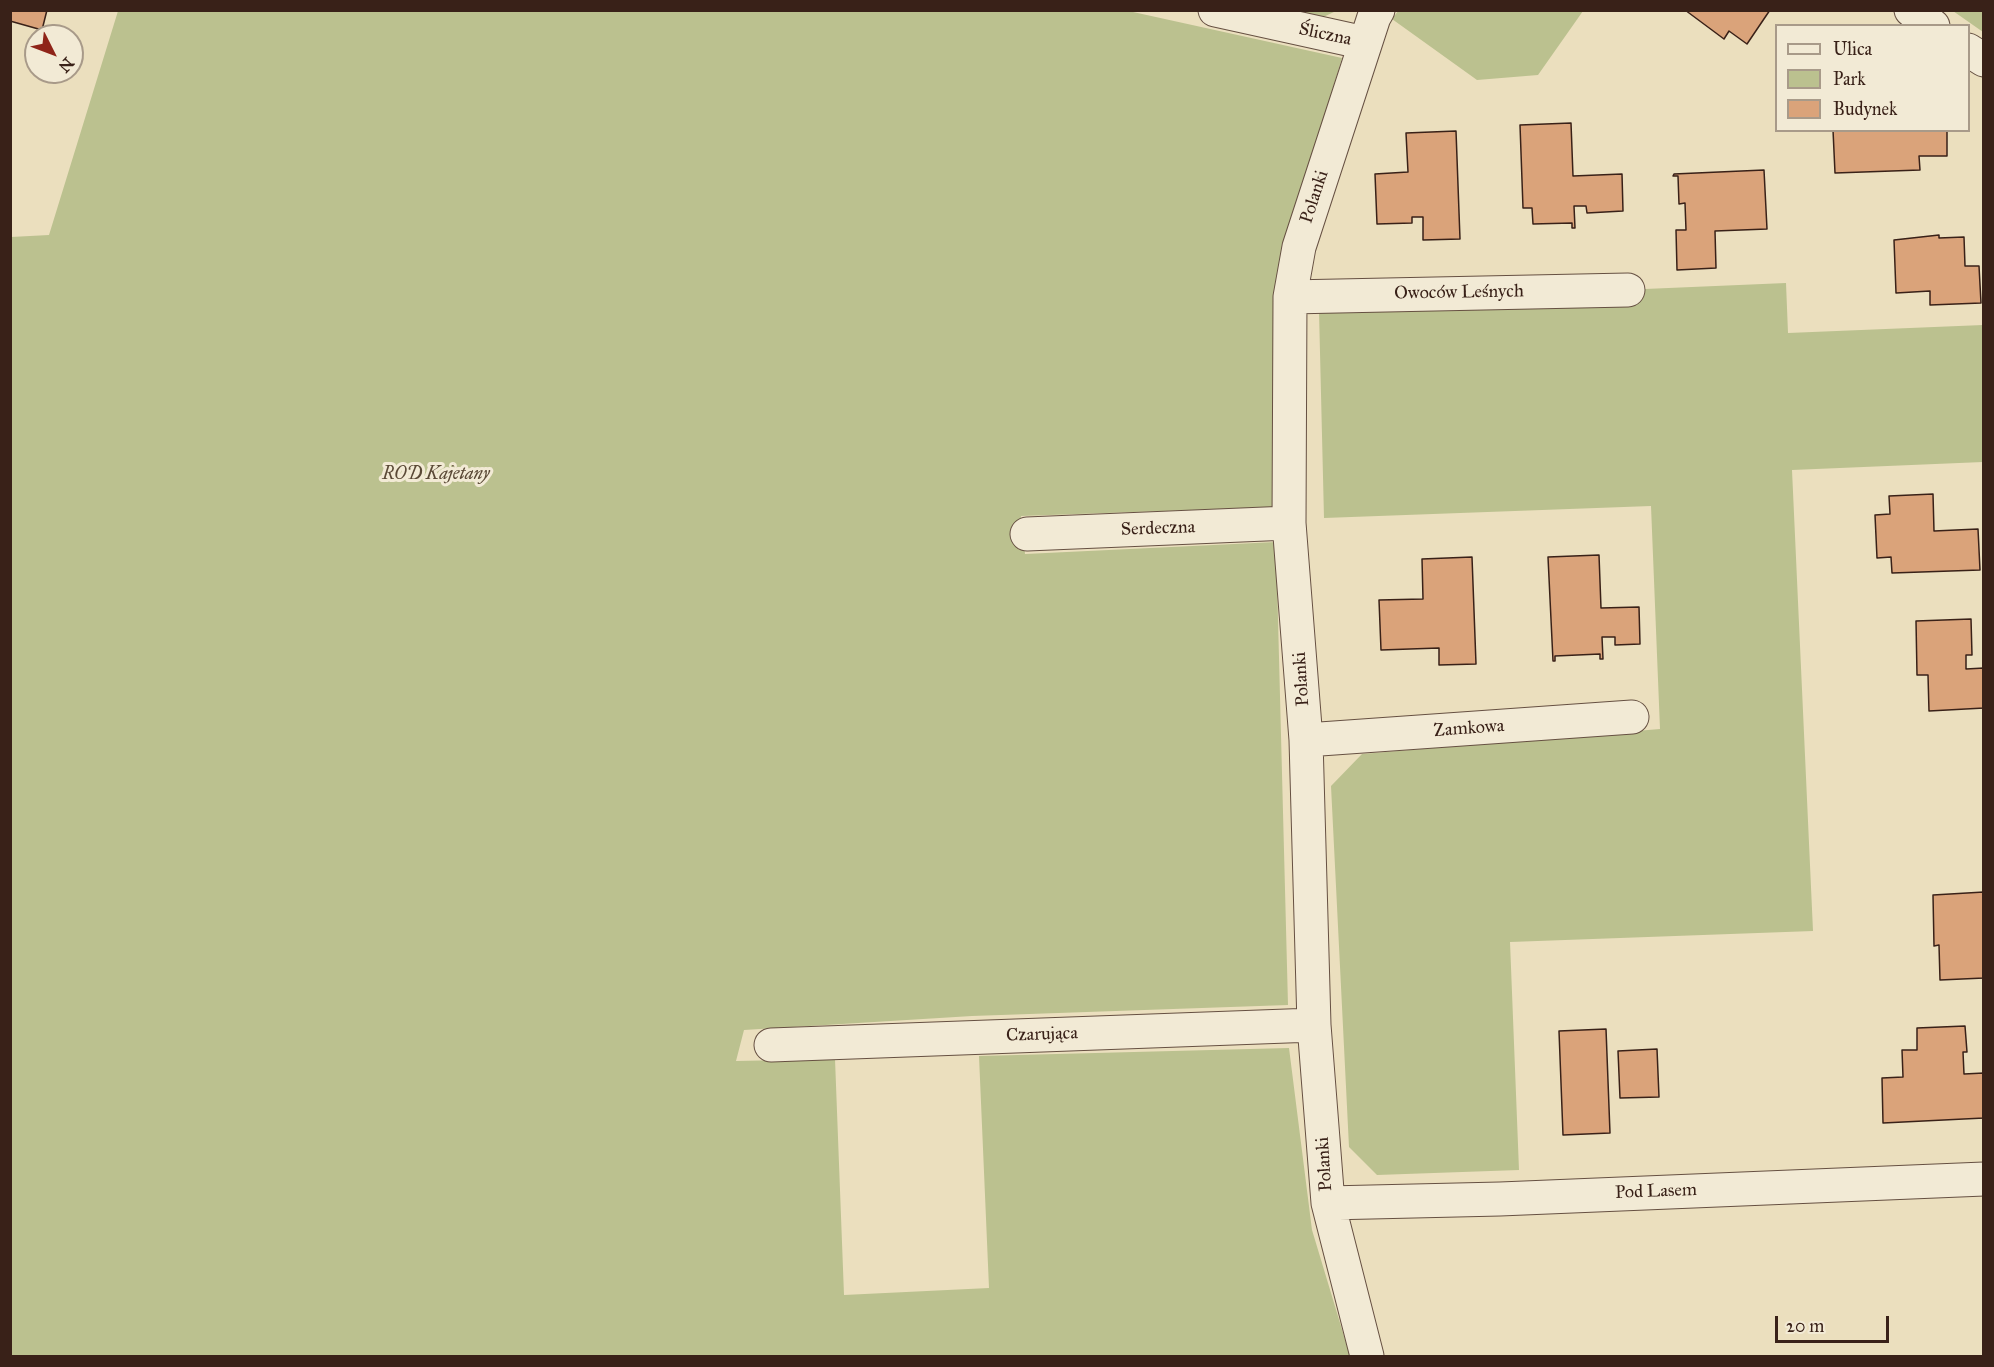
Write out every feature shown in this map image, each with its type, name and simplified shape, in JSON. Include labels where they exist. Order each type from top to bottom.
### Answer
[{"type":"street","name":"Śliczna","points":[[1215,10],[1365,43]]},
{"type":"street","name":"Polanki","points":[[1367,1356],[1328,1203],[1314,1025],[1306,740],[1289,523],[1290,297],[1299,247],[1365,43],[1378,10]]},
{"type":"street","points":[[1911,10],[1930,24]]},
{"type":"street","points":[[1970,51],[1983,60]]},
{"type":"street","name":"Owoców Leśnych","points":[[1290,297],[1628,290]]},
{"type":"street","name":"Serdeczna","points":[[1027,534],[1289,523]]},
{"type":"street","name":"Zamkowa","points":[[1306,740],[1632,717]]},
{"type":"street","name":"Czarująca","points":[[771,1045],[1314,1025]]},
{"type":"street","name":"Pod Lasem","points":[[1328,1203],[1500,1199],[1983,1179]]},
{"type":"green space","name":"ROD Kajetany","points":[[1124,10],[1342,58],[1280,263],[1275,507],[1021,516],[1025,554],[1276,542],[1288,1005],[972,1016],[744,1030],[736,1061],[835,1059],[844,1295],[989,1288],[979,1056],[1289,1048],[1312,1230],[1350,1356],[11,1356],[11,237],[49,235],[118,11]]},
{"type":"green space","points":[[1275,11],[1336,11],[1317,20]]},
{"type":"green space","points":[[1398,11],[1583,11],[1538,75],[1477,80],[1392,19]]},
{"type":"green space","points":[[1953,11],[1983,11],[1983,32]]},
{"type":"green space","points":[[1786,283],[1788,333],[1983,325],[1983,462],[1792,470],[1813,931],[1510,942],[1519,1170],[1377,1175],[1349,1147],[1331,786],[1362,754],[1660,729],[1651,506],[1324,518],[1319,311],[1631,300],[1645,289]]},
{"type":"building","points":[[10,10],[47,10],[44,24],[24,25],[10,21]]},
{"type":"building","points":[[1685,10],[1770,10],[1747,44],[1729,31],[1724,39]]},
{"type":"building","points":[[1571,123],[1573,176],[1622,174],[1623,211],[1587,213],[1586,206],[1574,206],[1575,228],[1572,228],[1572,223],[1533,224],[1532,208],[1523,208],[1520,125]]},
{"type":"building","points":[[1456,131],[1460,239],[1423,240],[1423,217],[1412,217],[1412,223],[1377,224],[1375,174],[1408,172],[1406,133]]},
{"type":"building","points":[[1833,132],[1947,132],[1947,156],[1919,156],[1920,170],[1835,173]]},
{"type":"building","points":[[1764,170],[1767,229],[1715,231],[1716,268],[1677,270],[1676,230],[1686,230],[1685,203],[1679,204],[1678,176],[1673,176],[1674,174]]},
{"type":"building","points":[[1939,235],[1939,238],[1964,237],[1965,266],[1979,266],[1981,303],[1930,305],[1930,291],[1896,293],[1894,240]]},
{"type":"building","points":[[1933,494],[1934,531],[1978,529],[1980,570],[1892,573],[1891,557],[1877,558],[1875,515],[1890,514],[1889,496]]},
{"type":"building","points":[[1599,555],[1601,608],[1639,607],[1640,644],[1615,645],[1615,637],[1602,637],[1603,659],[1600,659],[1600,654],[1555,656],[1555,661],[1553,661],[1548,557]]},
{"type":"building","points":[[1472,557],[1476,664],[1439,665],[1439,648],[1381,650],[1379,600],[1423,599],[1422,559]]},
{"type":"building","points":[[1971,619],[1972,655],[1966,655],[1966,669],[1984,668],[1984,708],[1929,711],[1928,675],[1917,675],[1916,621]]},
{"type":"building","points":[[1984,892],[1984,978],[1940,980],[1939,945],[1934,946],[1933,895]]},
{"type":"building","points":[[1965,1026],[1967,1052],[1963,1052],[1964,1074],[1984,1073],[1984,1118],[1883,1123],[1882,1078],[1903,1077],[1902,1050],[1917,1050],[1917,1028]]},
{"type":"building","points":[[1606,1029],[1610,1133],[1563,1135],[1559,1031]]},
{"type":"building","points":[[1657,1049],[1659,1097],[1620,1098],[1618,1051]]}]
